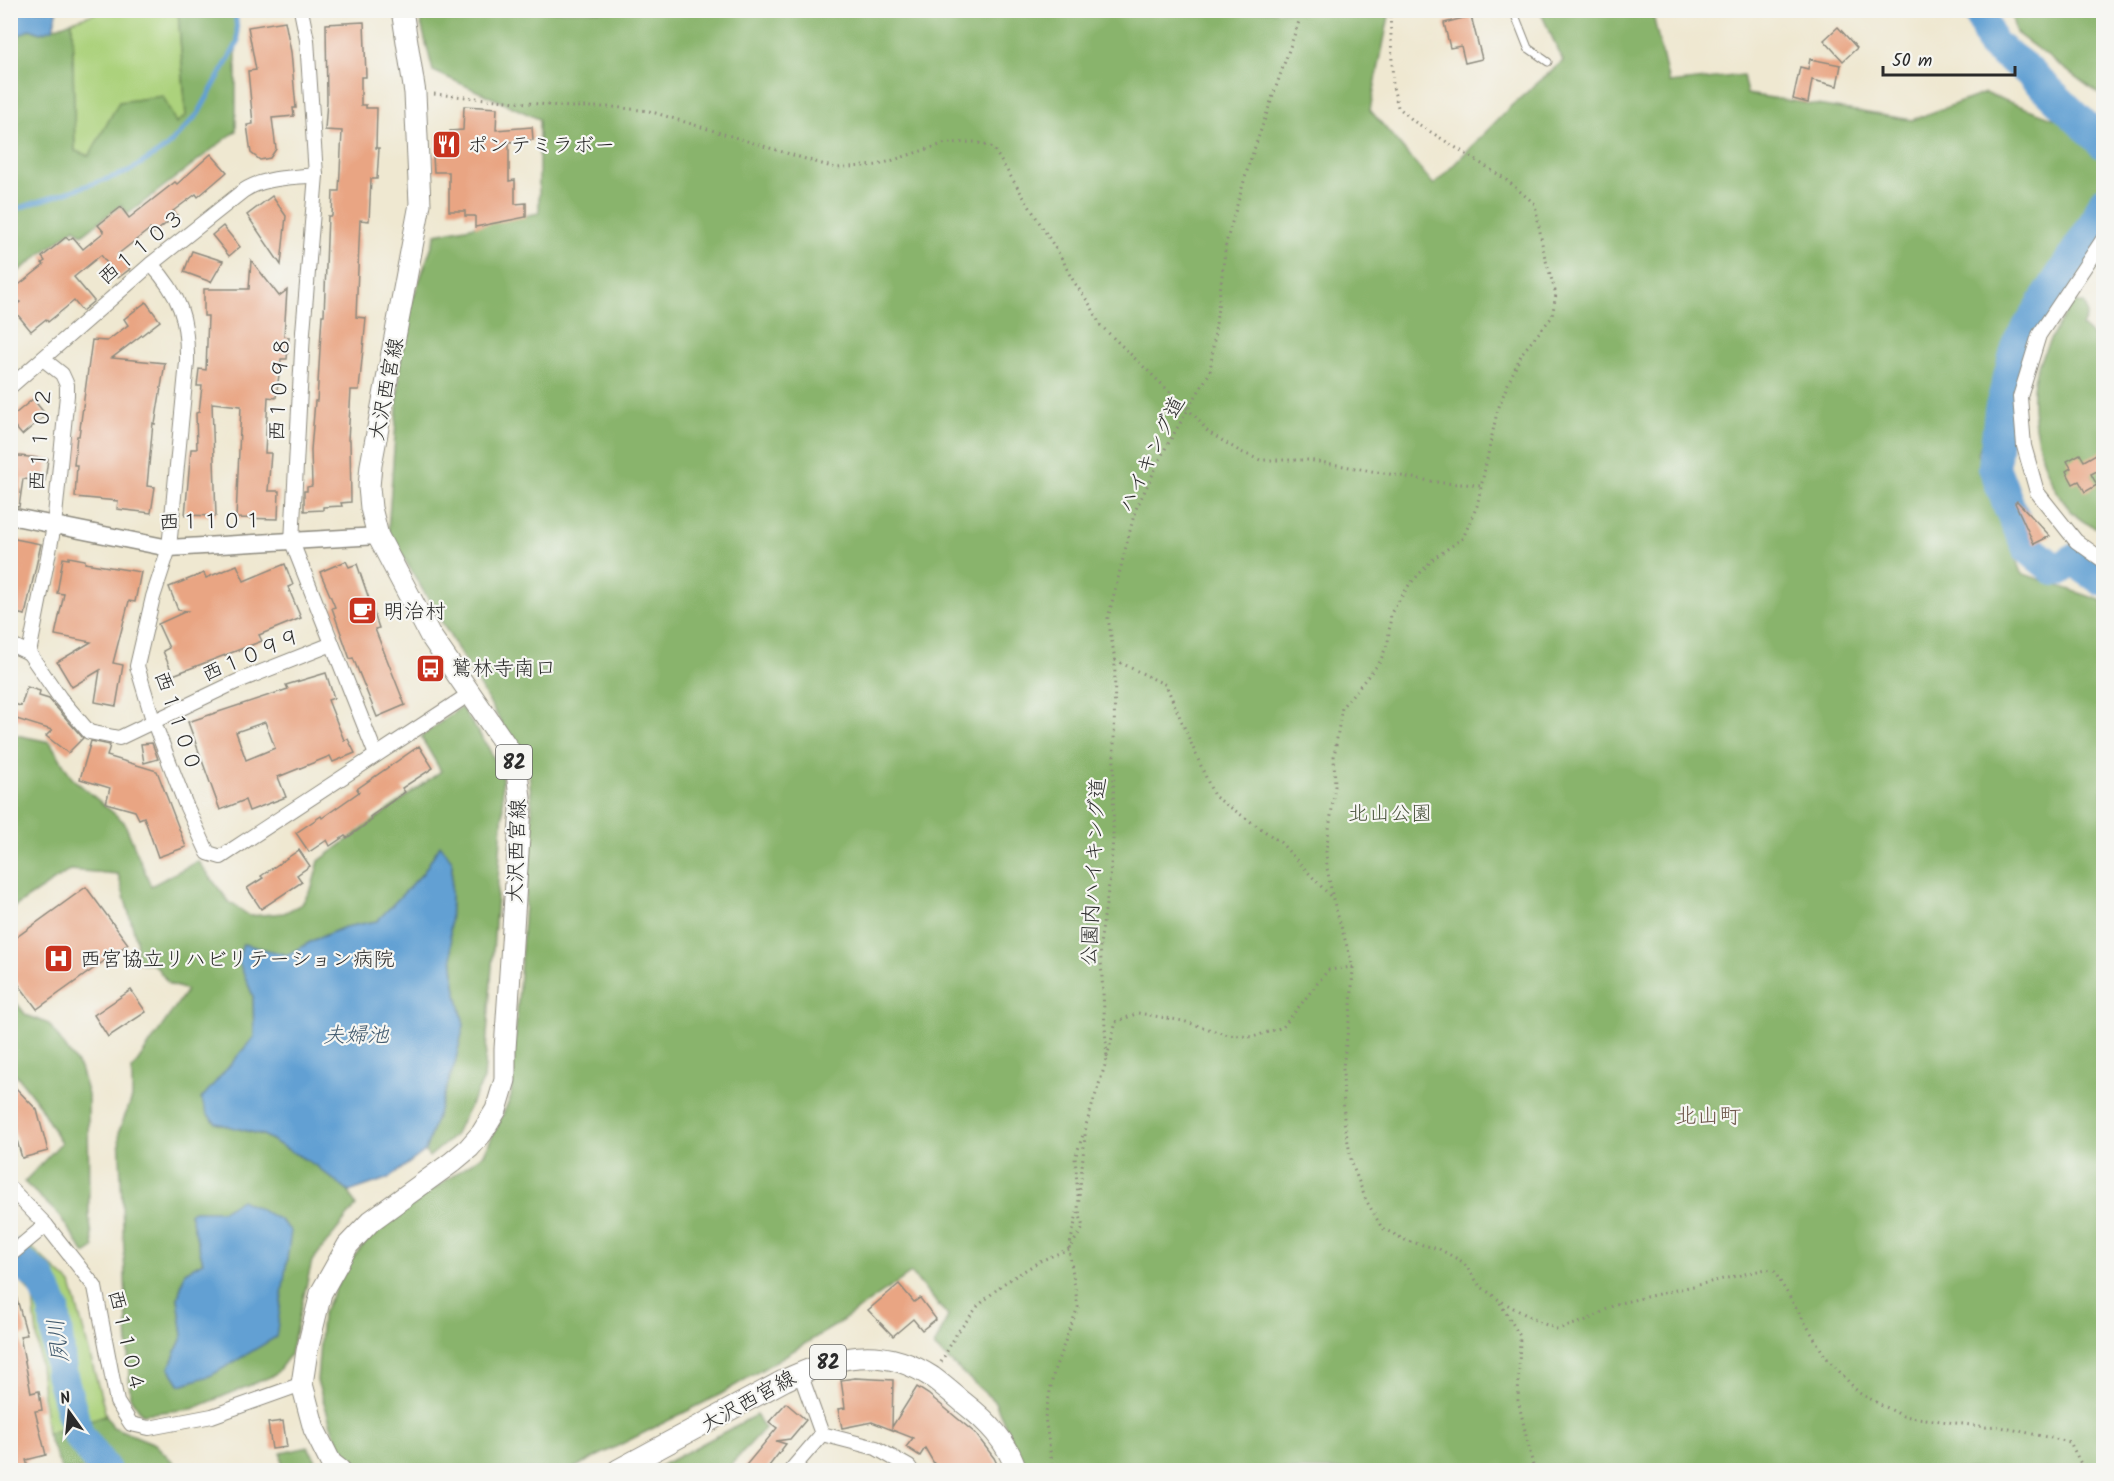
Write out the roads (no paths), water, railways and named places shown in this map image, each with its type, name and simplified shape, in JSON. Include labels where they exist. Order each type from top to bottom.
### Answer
[{"type":"main road","name":"大沢西宮線","points":[[340,1470],[331,1463],[314,1429],[302,1384],[307,1351],[321,1293],[348,1245],[371,1221],[469,1148],[496,1110],[505,1080],[505,1049],[521,807],[517,772],[509,750],[430,635],[378,536],[371,508],[369,487],[371,465],[420,204],[416,93],[402,10]]},
{"type":"main road","name":"大沢西宮線","points":[[618,1470],[800,1373],[832,1361],[851,1357],[877,1356],[911,1365],[933,1378],[980,1415],[1001,1440],[1017,1470]]},
{"type":"street","name":"西１０９８","points":[[301,10],[307,40],[316,175],[303,332],[292,542],[376,755]]},
{"type":"street","name":"西１１０３","points":[[10,387],[151,264],[252,185],[316,175]]},
{"type":"street","points":[[2103,238],[2038,335],[2020,397],[2024,446],[2037,492],[2076,541],[2103,561]]},
{"type":"street","name":"西１１００","points":[[151,264],[168,283],[184,318],[188,341],[169,548],[153,597],[137,666],[153,720],[208,853],[221,857],[471,693]]},
{"type":"street","name":"西１１０２","points":[[29,653],[54,526],[68,395],[62,374],[43,359]]},
{"type":"street","name":"西１１０１","points":[[10,516],[169,548],[378,536]]},
{"type":"street","points":[[10,644],[29,653]]},
{"type":"street","name":"西１０９９","points":[[29,653],[60,698],[89,732],[119,738],[236,682],[332,644]]},
{"type":"street","name":"西１１０４","points":[[10,1188],[46,1226],[95,1287],[117,1402],[131,1424],[149,1428],[212,1416],[302,1384]]},
{"type":"street","points":[[10,1255],[46,1226]]},
{"type":"street","points":[[800,1373],[822,1434]]},
{"type":"street","points":[[791,1470],[822,1434]]},
{"type":"street","points":[[822,1434],[876,1448],[911,1470]]},
{"type":"lane","points":[[1513,10],[1528,48],[1548,62]]},
{"type":"water","points":[[11,10],[57,10],[53,29],[40,33],[30,29],[18,36],[11,33]]},
{"type":"water","name":"夫婦池","points":[[440,845],[452,861],[450,934],[455,985],[464,1025],[455,1063],[425,1151],[389,1178],[349,1192],[315,1165],[263,1135],[216,1123],[208,1115],[201,1099],[254,1037],[253,996],[238,960],[243,944],[287,955],[345,927],[377,921],[423,873]]},
{"type":"water","points":[[241,1200],[279,1219],[291,1231],[276,1337],[212,1375],[180,1385],[169,1368],[183,1335],[178,1298],[185,1272],[203,1262],[190,1213],[222,1211]]},
{"type":"waterway","points":[[10,211],[128,172],[167,147],[198,114],[238,42],[235,10]]},
{"type":"waterway","points":[[1979,10],[1992,44],[2026,69],[2104,144]]},
{"type":"waterway","points":[[2104,202],[2094,224],[2018,343],[2000,411],[1994,467],[2028,548],[2055,570],[2059,570],[2073,560],[2104,581]]},
{"type":"waterway","name":"夙川","points":[[10,1254],[40,1278],[54,1309],[61,1373],[78,1434],[105,1470]]},
{"type":"place","name":"ポンテミラボー","points":[[446,145]]},
{"type":"place","name":"明治村","points":[[362,611]]},
{"type":"place","name":"鷲林寺南口","points":[[430,668]]},
{"type":"place","name":"西宮協立リハビリテーション病院","points":[[59,959]]},
{"type":"district","name":"北山町","points":[[1708,1115]]},
{"type":"park label","name":"北山公園","points":[[1390,813]]}]
